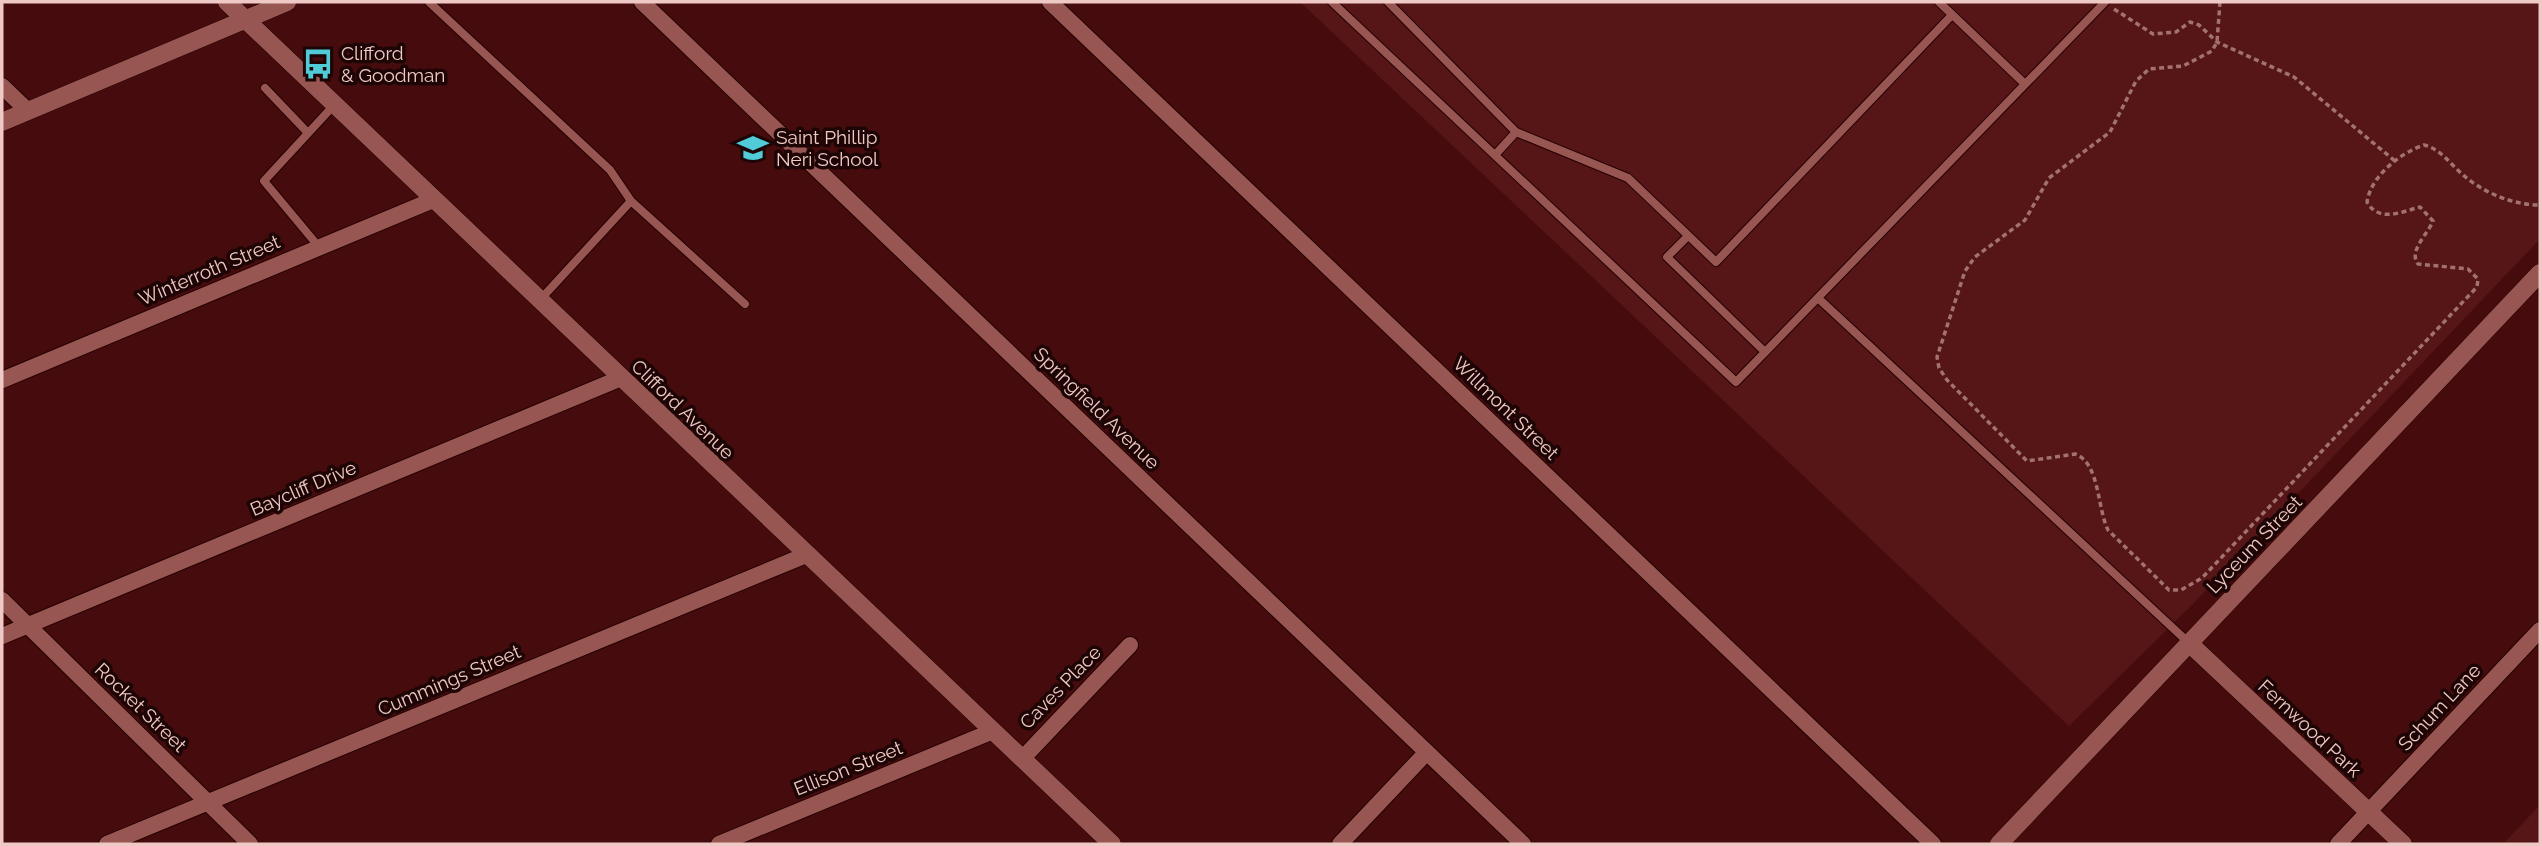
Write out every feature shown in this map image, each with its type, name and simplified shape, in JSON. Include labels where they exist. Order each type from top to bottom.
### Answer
[{"type":"main road","name":"Clifford Avenue","points":[[227,2],[1112,844]]},
{"type":"main road","points":[[2,122],[287,2]]},
{"type":"main road","name":"Lyceum Street","points":[[1999,844],[2540,273]]},
{"type":"main road","name":"Fernwood Park","points":[[2189,643],[2403,844]]},
{"type":"street","name":"Springfield Avenue","points":[[642,2],[1523,844]]},
{"type":"street","name":"Willmont Street","points":[[1050,2],[1933,844]]},
{"type":"street","points":[[2,86],[28,111]]},
{"type":"street","name":"Winterroth Street","points":[[2,380],[433,200]]},
{"type":"street","name":"Baycliff Drive","points":[[2,636],[621,378]]},
{"type":"street","name":"Cummings Street","points":[[107,844],[806,555]]},
{"type":"street","name":"Rocket Street","points":[[2,600],[250,844]]},
{"type":"street","name":"Schum Lane","points":[[2338,844],[2540,630]]},
{"type":"street","name":"Caves Place","points":[[1021,759],[1130,645]]},
{"type":"street","name":"Ellison Street","points":[[719,844],[993,732]]},
{"type":"street","points":[[1340,844],[1426,753]]},
{"type":"lane","points":[[429,2],[610,170],[631,201],[745,304]]},
{"type":"lane","points":[[1332,2],[1736,382],[2105,2]]},
{"type":"lane","points":[[1388,2],[1516,132],[1628,178],[1716,262],[1952,15]]},
{"type":"lane","points":[[1939,2],[2025,84]]},
{"type":"lane","points":[[265,88],[308,133]]},
{"type":"lane","points":[[319,247],[264,181],[335,104]]},
{"type":"lane","points":[[1495,155],[1516,132]]},
{"type":"lane","points":[[539,301],[631,201]]},
{"type":"lane","points":[[1688,236],[1667,257],[1765,352]]},
{"type":"lane","points":[[1818,298],[2189,643]]},
{"type":"path","points":[[2105,2],[2153,34],[2176,32],[2190,22],[2199,25],[2217,42],[2294,77],[2395,161]]},
{"type":"path","points":[[2220,2],[2217,42],[2212,51],[2194,63],[2149,69],[2128,90],[2119,119],[2110,132],[2049,178],[2025,220],[1975,257],[1965,271],[1937,357],[1938,368],[1947,380],[2027,461],[2075,454],[2082,457],[2092,472],[2102,519],[2108,530],[2169,590],[2181,590],[2203,578],[2276,497],[2472,296],[2477,287],[2479,279],[2468,269],[2418,264],[2414,259],[2414,253],[2433,221],[2420,207],[2390,215],[2379,214],[2371,209],[2367,202],[2368,194],[2395,161],[2424,145],[2435,148],[2464,176],[2488,191],[2518,203],[2540,205]]},
{"type":"shaded area","points":[[1300,2],[2540,2],[2540,239],[2192,605],[2069,726]]},
{"type":"shaded area","points":[[2540,805],[2540,844],[2503,844]]},
{"type":"place","name":"Clifford & Goodman","points":[[318,64]]},
{"type":"place","name":"Saint Phillip Neri School","points":[[753,148]]}]
